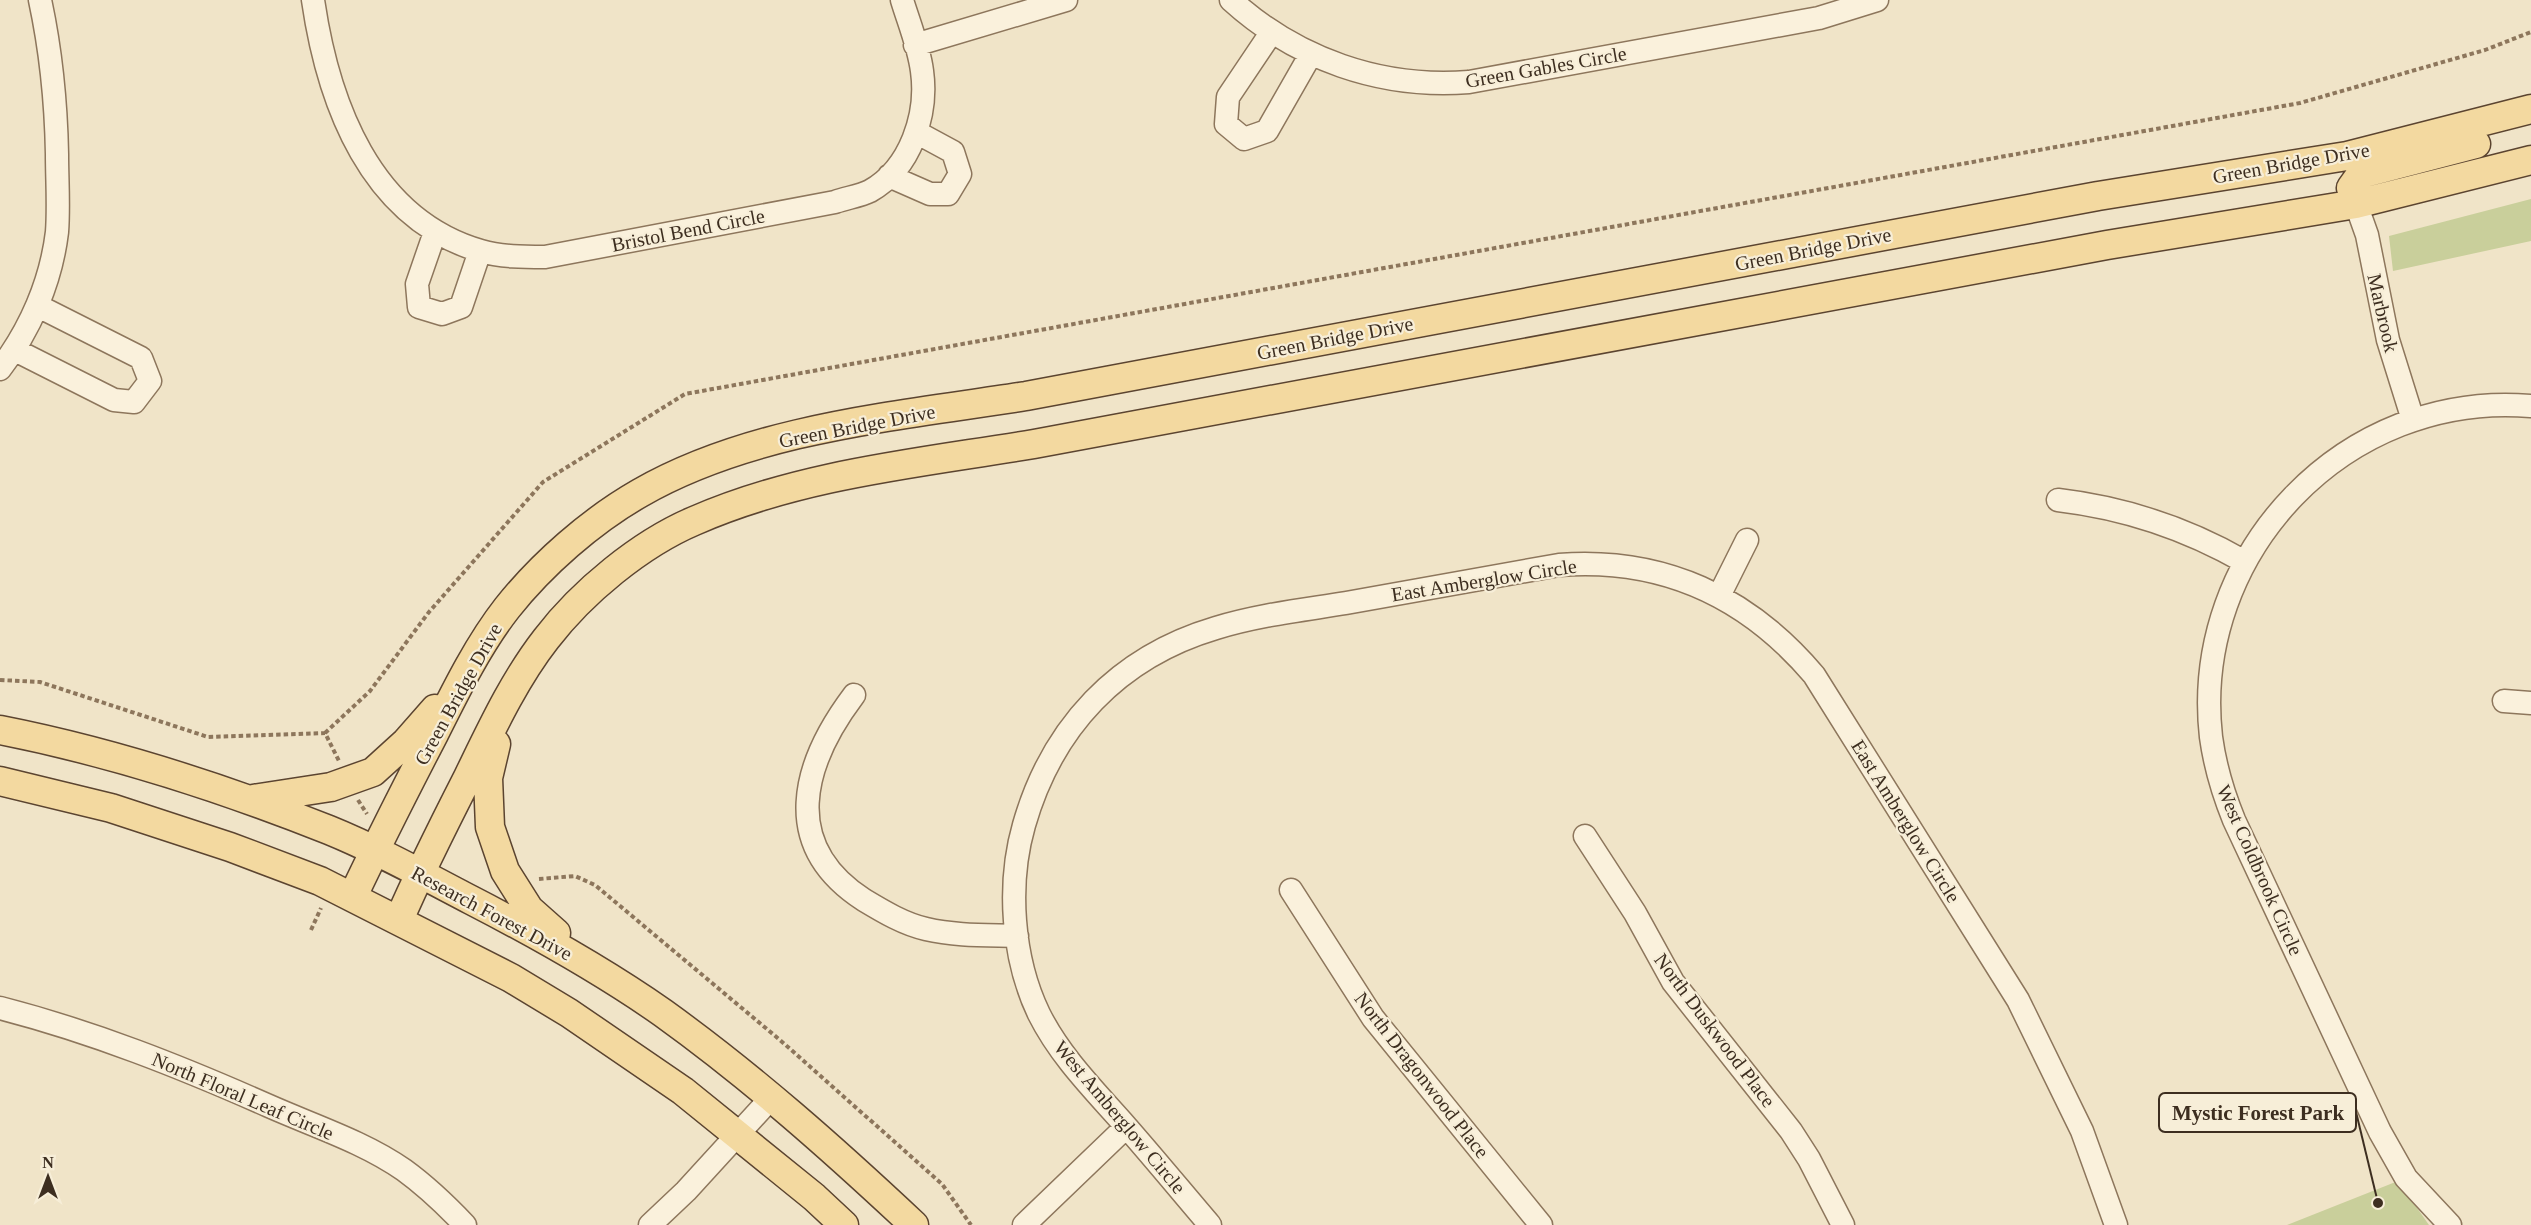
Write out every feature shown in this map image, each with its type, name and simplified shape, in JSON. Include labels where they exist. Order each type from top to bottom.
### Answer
[{"type":"main road","name":"Green Bridge Drive","points":[[353,896],[462,679],[506,609],[539,573],[604,516],[639,493],[672,476],[717,458],[764,444],[864,422],[1026,396],[2087,198],[2347,156],[2531,109]]},
{"type":"main road","points":[[2356,204],[2351,188],[2361,174],[2495,139],[2531,122]]},
{"type":"main road","points":[[399,920],[419,873],[505,703],[546,639],[575,608],[633,556],[692,521],[734,505],[778,492],[892,467],[1046,442],[2107,244],[2356,204],[2531,160]]},
{"type":"main road","points":[[247,799],[331,787],[373,772],[406,742],[462,679]]},
{"type":"main road","points":[[505,703],[488,778],[490,827],[505,871],[529,909],[598,971]]},
{"type":"main road","name":"Research Forest Drive","points":[[0,730],[125,760],[247,799],[329,830],[521,926],[662,1012],[771,1097],[848,1162],[914,1225]]},
{"type":"main road","points":[[0,781],[111,808],[219,843],[320,881],[511,978],[569,1013],[683,1091],[844,1225]]},
{"type":"street","points":[[0,369],[15,350],[38,306],[52,258],[58,209],[56,117],[40,0]]},
{"type":"street","name":"Bristol Bend Circle","points":[[313,0],[326,69],[358,150],[385,190],[405,210],[435,232],[480,251],[523,257],[545,257],[835,202],[870,191],[889,176],[901,161],[916,132],[921,115],[922,70],[902,0]]},
{"type":"street","points":[[915,45],[1066,0]]},
{"type":"street","name":"Green Gables Circle","points":[[1231,0],[1271,33],[1311,54],[1371,75],[1442,84],[1469,82],[1819,18],[1877,0]]},
{"type":"street","points":[[1271,33],[1228,97],[1226,124],[1244,139],[1267,130],[1311,54]]},
{"type":"street","points":[[889,176],[930,194],[948,194],[960,174],[952,152],[916,132]]},
{"type":"street","name":"Marbrook","points":[[2356,204],[2367,235],[2388,340],[2413,420]]},
{"type":"street","points":[[435,232],[417,285],[419,307],[442,314],[461,307],[480,251]]},
{"type":"street","points":[[15,350],[114,400],[134,402],[150,381],[141,358],[38,306]]},
{"type":"street","name":"West Coldbrook Circle","points":[[2450,1225],[2406,1178],[2380,1132],[2239,830],[2223,792],[2211,735],[2211,674],[2224,612],[2245,562],[2271,520],[2311,479],[2361,443],[2413,420],[2449,409],[2481,405],[2531,406]]},
{"type":"street","points":[[2058,500],[2090,504],[2148,518],[2182,530],[2245,562]]},
{"type":"street","points":[[1719,596],[1747,540]]},
{"type":"street","name":"East Amberglow Circle","points":[[1017,936],[1014,888],[1017,859],[1031,802],[1042,775],[1071,725],[1092,702],[1113,682],[1161,650],[1187,638],[1243,621],[1559,565],[1593,562],[1639,568],[1677,578],[1719,596],[1756,618],[1778,636],[1814,675],[2018,1000],[2082,1131],[2116,1225]]},
{"type":"street","points":[[854,695],[835,720],[817,755],[809,785],[808,818],[814,846],[826,868],[850,891],[888,915],[925,929],[960,934],[1017,936]]},
{"type":"street","points":[[2504,701],[2531,703]]},
{"type":"street","name":"North Duskwood Place","points":[[1585,836],[1635,913],[1673,982],[1791,1131],[1809,1159],[1843,1225]]},
{"type":"street","name":"North Dragonwood Place","points":[[1291,890],[1373,1018],[1541,1225]]},
{"type":"street","name":"West Amberglow Circle","points":[[1017,936],[1029,987],[1052,1038],[1071,1065],[1210,1225]]},
{"type":"street","name":"North Floral Leaf Circle","points":[[0,1008],[56,1023],[146,1054],[378,1154],[426,1187],[465,1225]]},
{"type":"street","points":[[650,1225],[686,1191],[771,1097]]},
{"type":"street","points":[[1024,1225],[1126,1127]]},
{"type":"path","points":[[325,733],[370,692],[429,612],[543,482],[685,394],[2300,103],[2485,50],[2531,32]]},
{"type":"green space","points":[[2531,199],[2531,241],[2393,271],[2389,236]]},
{"type":"green space","points":[[2398,1181],[2429,1225],[2287,1225]]},
{"type":"place","name":"Mystic Forest Park","points":[[2378,1203]]}]
